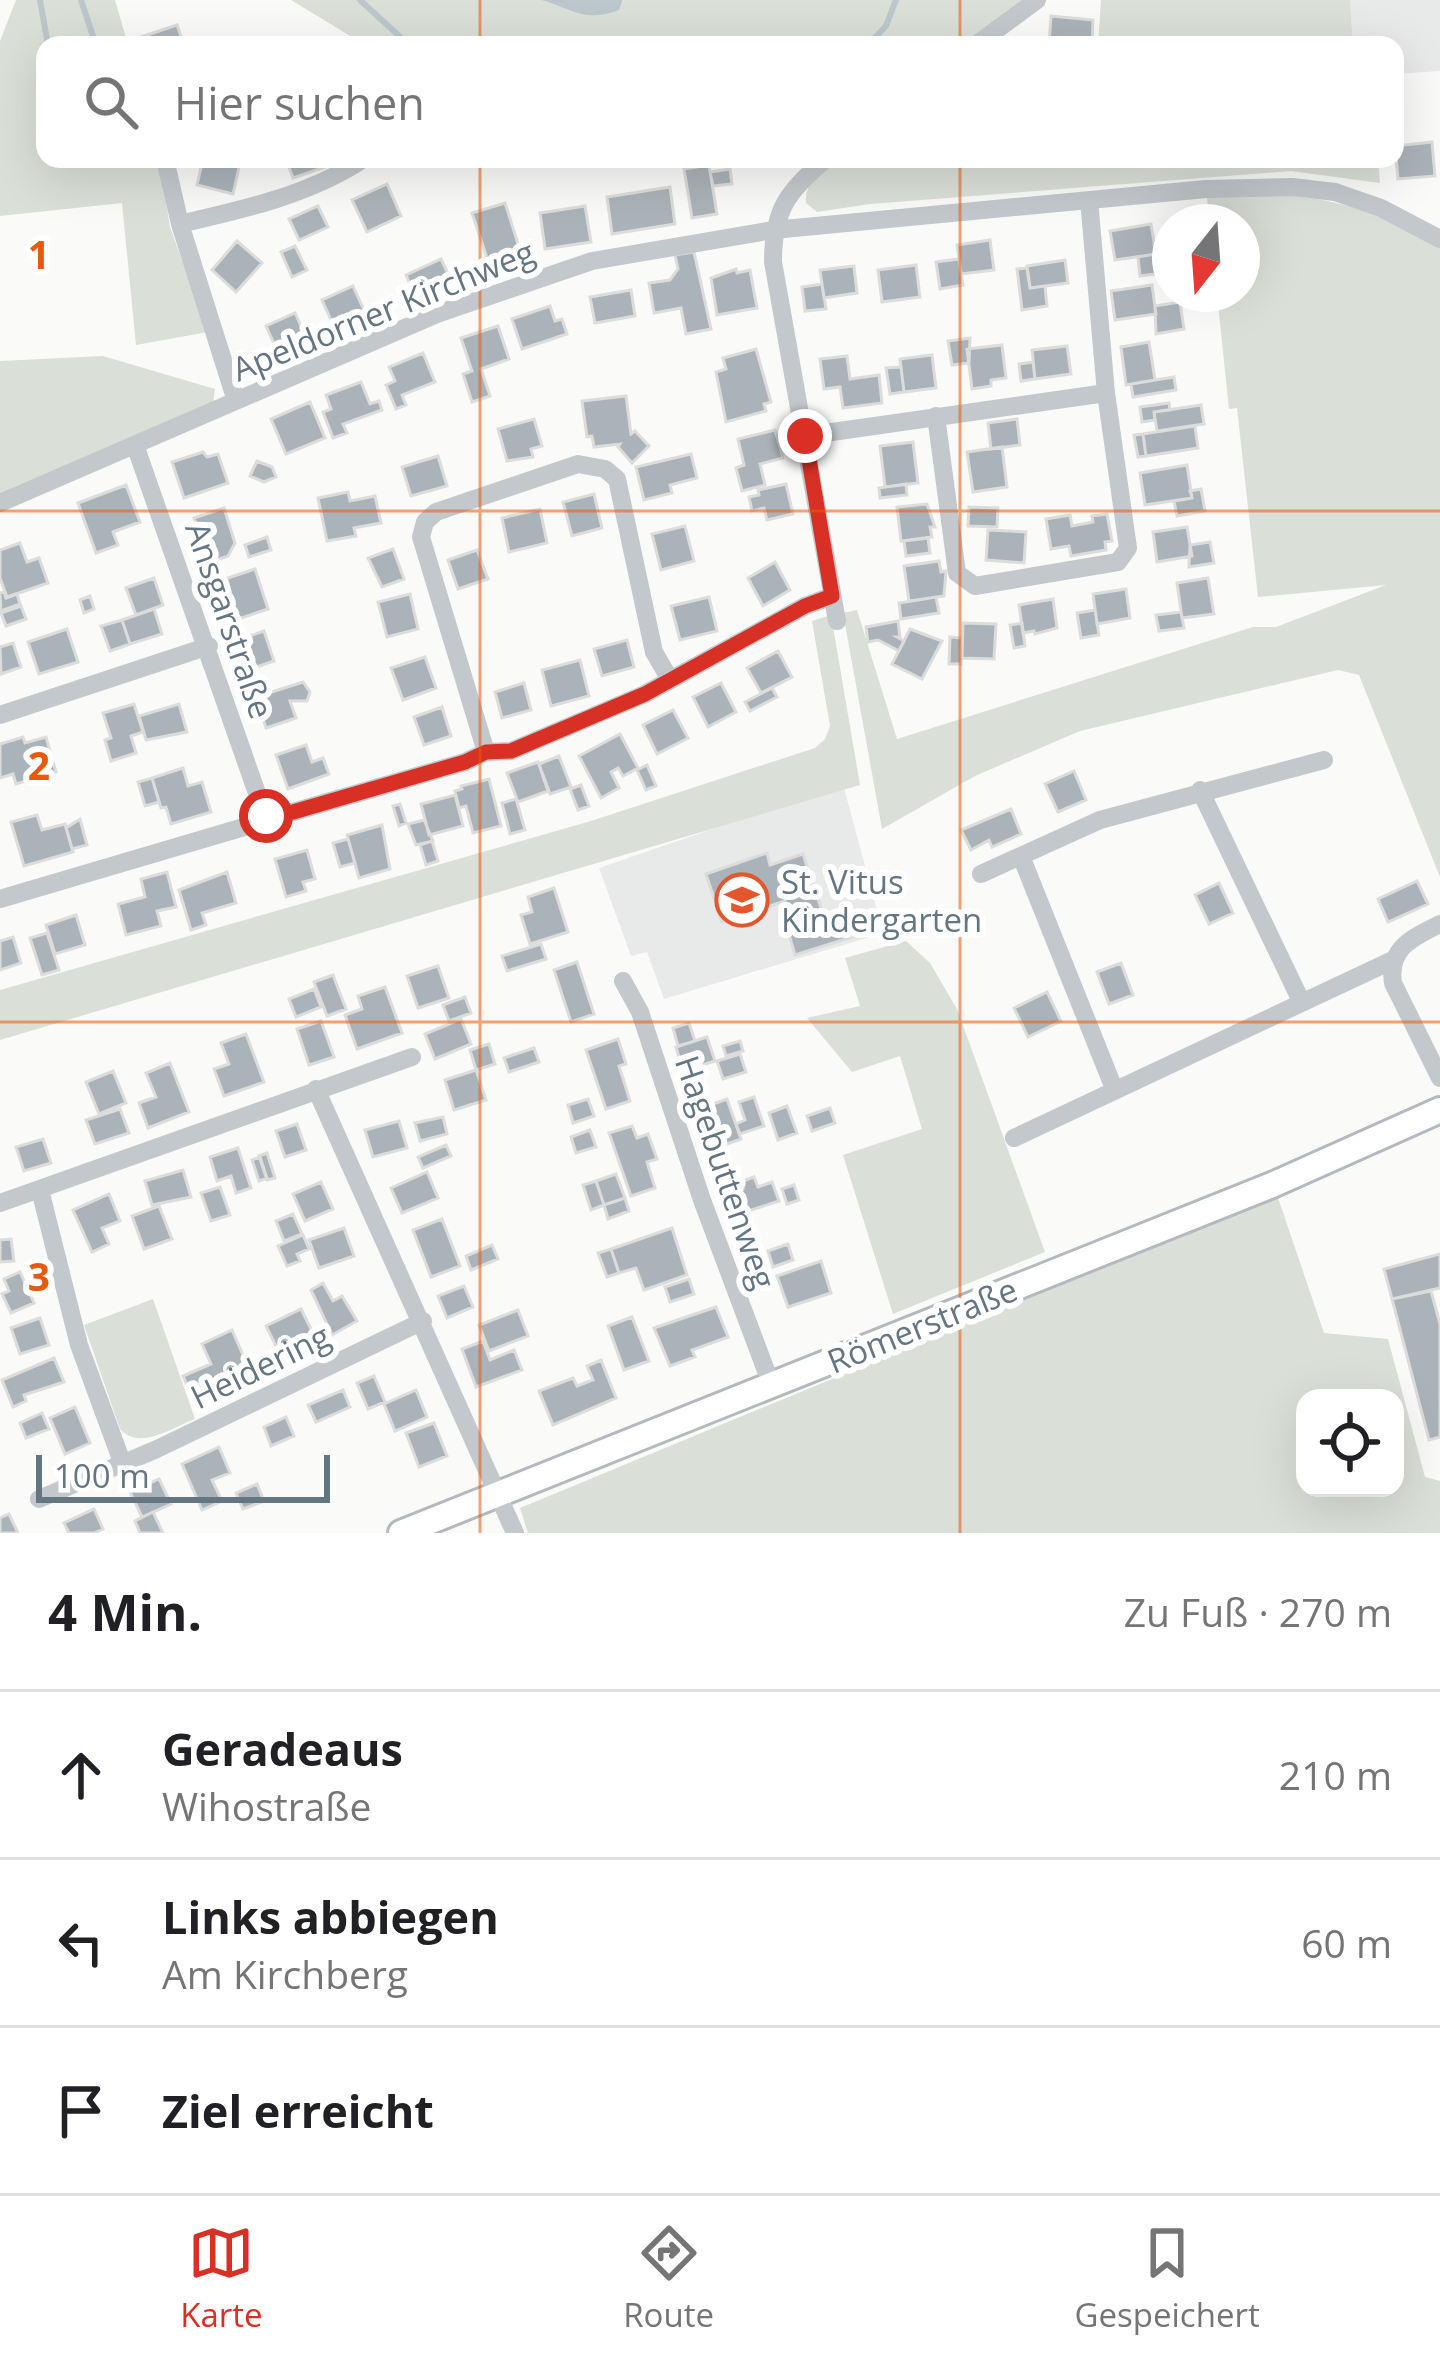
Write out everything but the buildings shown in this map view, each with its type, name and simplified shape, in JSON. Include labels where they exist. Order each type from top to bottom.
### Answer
[{"type":"street","points":[[988,36],[1037,0]]},
{"type":"street","points":[[167,168],[236,401]]},
{"type":"street","points":[[180,224],[244,210],[350,168]]},
{"type":"street","points":[[815,168],[798,182],[780,211],[773,230],[773,262],[837,621]]},
{"type":"street","name":"Apeldorner Kirchweg","points":[[0,503],[437,314],[592,261],[773,230],[1206,189],[1292,187],[1334,192],[1381,208],[1440,238]]},
{"type":"street","points":[[936,416],[957,573],[975,586],[1118,562],[1128,548],[1106,393],[1089,200]]},
{"type":"street","points":[[805,436],[1106,393]]},
{"type":"street","name":"Ansgarstraße","points":[[135,445],[266,816]]},
{"type":"street","points":[[486,752],[421,537],[425,522],[436,512],[578,464],[605,469],[617,479],[654,652],[669,678]]},
{"type":"street","points":[[0,898],[486,752],[511,751],[645,694],[805,606],[832,596]]},
{"type":"street","points":[[0,715],[209,646]]},
{"type":"street","points":[[981,874],[1100,820],[1324,760]]},
{"type":"street","points":[[1200,790],[1302,1003]]},
{"type":"street","points":[[1021,856],[1114,1091]]},
{"type":"street","points":[[1014,1138],[1393,961],[1407,941],[1440,924]]},
{"type":"street","points":[[1393,961],[1393,983],[1440,1078]]},
{"type":"street","name":"Hagebuttenweg","points":[[622,981],[640,1012],[702,1200],[771,1384]]},
{"type":"street","points":[[0,1203],[412,1057]]},
{"type":"street","points":[[316,1089],[515,1533]]},
{"type":"street","name":"Römerstraße","points":[[401,1533],[1272,1185],[1440,1110]]},
{"type":"street","points":[[40,1190],[79,1345],[122,1462]]},
{"type":"street","name":"Heidering","points":[[39,1499],[157,1449],[423,1321]]},
{"type":"shaded area","points":[[16,0],[115,0],[125,36],[36,36],[36,168],[160,168],[170,227],[208,332],[136,345],[122,203],[0,216],[0,41]]},
{"type":"shaded area","points":[[291,0],[1025,0],[976,36],[350,36]]},
{"type":"shaded area","points":[[542,0],[622,1],[619,10],[597,15]]},
{"type":"shaded area","points":[[1101,0],[1350,0],[1352,36],[1099,36]]},
{"type":"shaded area","points":[[1350,0],[1440,0],[1440,71],[1404,73],[1404,36],[1352,36]]},
{"type":"shaded area","points":[[823,168],[1379,168],[1380,183],[1291,171],[817,212],[806,203],[813,178]]},
{"type":"shaded area","points":[[1283,195],[1328,201],[1400,226],[1440,246],[1440,877],[1359,675],[1338,670],[1080,731],[975,776],[882,829],[843,613],[857,610],[897,739],[1253,627],[1276,627],[1386,585],[1258,597],[1237,408],[1229,409],[1219,312],[1260,312],[1260,204],[1208,204],[1207,197]]},
{"type":"shaded area","points":[[103,356],[215,389],[213,404],[0,494],[0,361]]},
{"type":"shaded area","points":[[831,615],[860,785],[0,1040],[0,990],[591,821],[815,748],[830,726],[812,621]]},
{"type":"shaded area","name":"St. Vitus Kindergarten","points":[[843,784],[883,933],[664,999],[647,952],[631,956],[599,868]]},
{"type":"shaded area","points":[[906,941],[930,963],[957,1009],[1045,1252],[893,1314],[843,1155],[922,1129],[900,1056],[852,1072],[807,1018],[860,1006],[845,958]]},
{"type":"shaded area","points":[[1277,1195],[1324,1333],[1388,1339],[1401,1389],[1296,1389],[1296,1497],[1404,1497],[1404,1399],[1425,1477],[1440,1481],[1440,1533],[528,1533],[520,1508]]},
{"type":"shaded area","points":[[153,1299],[195,1419],[156,1436],[137,1438],[120,1429],[84,1325]]},
{"type":"waterway","points":[[40,0],[46,36]]},
{"type":"waterway","points":[[81,0],[93,36]]},
{"type":"waterway","points":[[360,0],[399,36]]},
{"type":"waterway","points":[[877,36],[896,0]]},
{"type":"place","name":"St. Vitus Kindergarten","points":[[742,900]]},
{"type":"route","points":[[266,816],[465,762],[486,752],[511,751],[645,694],[805,606],[832,596],[805,436]]}]
